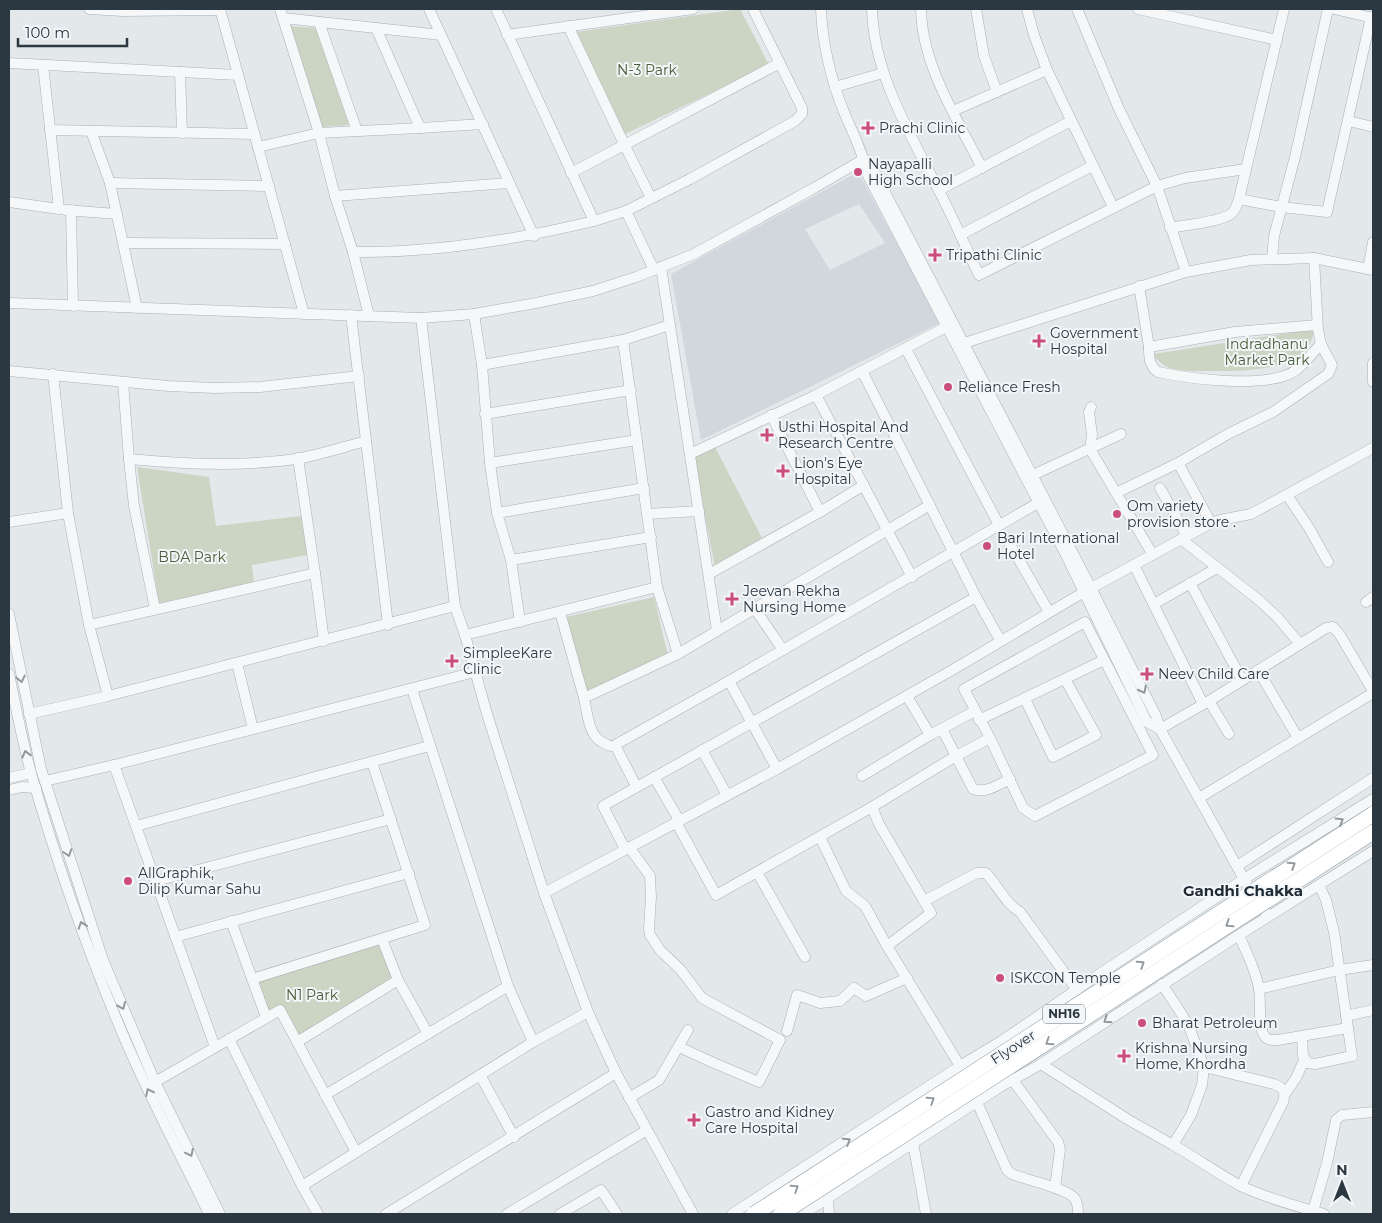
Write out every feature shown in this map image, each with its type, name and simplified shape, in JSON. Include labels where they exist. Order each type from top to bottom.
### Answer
[{"type":"highway","name":"Flyover","points":[[754,1214],[1373,814]]},
{"type":"highway","name":"Flyover","points":[[781,1214],[1373,832]]},
{"type":"street","points":[[89,9],[131,11],[220,10],[304,314]]},
{"type":"street","points":[[429,9],[534,236]]},
{"type":"street","points":[[496,9],[594,222]]},
{"type":"street","points":[[507,35],[693,9]]},
{"type":"street","points":[[353,252],[386,252],[439,248],[534,236],[594,222],[626,211],[738,154],[795,121],[802,114],[802,108],[754,9]]},
{"type":"street","points":[[821,9],[835,87],[864,159],[867,174],[946,327],[960,344],[1033,475],[1088,590],[1120,666],[1147,722],[1160,729]]},
{"type":"street","points":[[872,9],[872,20],[883,73],[904,124],[939,190],[979,275],[1158,186],[1185,178],[1246,169]]},
{"type":"street","points":[[921,9],[924,32],[935,72],[982,168]]},
{"type":"street","points":[[976,9],[984,56],[996,92]]},
{"type":"street","points":[[1027,9],[1034,36],[1047,70],[1113,207]]},
{"type":"street","points":[[1076,9],[1119,110],[1158,186],[1170,228],[1186,272]]},
{"type":"street","points":[[1138,9],[1277,40]]},
{"type":"street","points":[[1170,228],[1225,217],[1233,212],[1239,199],[1284,9]]},
{"type":"street","points":[[1272,259],[1274,236],[1295,158],[1328,9]]},
{"type":"street","points":[[1239,199],[1281,207],[1327,212],[1372,17],[1334,9]]},
{"type":"street","points":[[282,13],[319,22],[441,35]]},
{"type":"street","points":[[282,13],[319,133],[369,316]]},
{"type":"street","points":[[319,22],[357,131]]},
{"type":"street","points":[[568,26],[651,198]]},
{"type":"street","points":[[376,28],[420,128]]},
{"type":"street","points":[[571,173],[780,63]]},
{"type":"street","points":[[9,64],[238,75]]},
{"type":"street","points":[[43,65],[59,209]]},
{"type":"street","points":[[953,111],[1047,70]]},
{"type":"street","points":[[180,72],[182,133]]},
{"type":"street","points":[[835,87],[883,73]]},
{"type":"street","points":[[939,190],[1070,121]]},
{"type":"street","points":[[1348,121],[1373,127]]},
{"type":"street","points":[[258,147],[319,133],[483,124]]},
{"type":"street","points":[[50,130],[254,134]]},
{"type":"street","points":[[90,131],[110,183],[137,308]]},
{"type":"street","points":[[9,303],[421,318],[474,314],[593,291],[694,254],[864,159]]},
{"type":"street","points":[[864,159],[875,173],[1038,503],[1088,590],[1156,716],[1160,729],[1244,879],[1268,916]]},
{"type":"street","points":[[960,235],[1092,166]]},
{"type":"street","points":[[110,183],[269,186]]},
{"type":"street","points":[[335,196],[509,183]]},
{"type":"street","points":[[9,202],[117,214]]},
{"type":"street","points":[[71,210],[73,306]]},
{"type":"street","points":[[626,211],[658,268],[670,324],[717,631]]},
{"type":"street","points":[[960,344],[1186,272],[1252,260],[1314,258],[1370,270],[1373,242]]},
{"type":"street","points":[[124,243],[285,244]]},
{"type":"street","points":[[1116,493],[1178,463],[1228,434],[1273,412],[1328,374],[1332,365],[1321,344],[1317,325],[1314,258]]},
{"type":"street","points":[[1139,286],[1150,362],[1153,369],[1158,372],[1220,380],[1250,381],[1287,375],[1297,370],[1321,344]]},
{"type":"street","points":[[474,314],[482,365],[485,414],[496,513],[511,560],[520,622]]},
{"type":"street","points":[[351,315],[388,625]]},
{"type":"street","points":[[421,318],[455,606],[475,672],[544,893],[588,1012],[616,1073],[693,1214]]},
{"type":"street","points":[[482,365],[623,340],[670,324]]},
{"type":"street","points":[[1148,347],[1235,332],[1317,325]]},
{"type":"street","points":[[690,454],[816,394],[946,327]]},
{"type":"street","points":[[623,340],[657,587],[678,654]]},
{"type":"street","points":[[906,349],[999,526]]},
{"type":"street","points":[[1373,363],[1373,382]]},
{"type":"street","points":[[9,371],[168,386],[260,388],[358,376]]},
{"type":"street","points":[[862,371],[976,597],[1000,640]]},
{"type":"street","points":[[53,374],[68,513],[89,625],[108,696]]},
{"type":"street","points":[[123,382],[129,459],[140,540],[155,609]]},
{"type":"street","points":[[485,414],[631,390]]},
{"type":"street","points":[[816,394],[912,577]]},
{"type":"street","points":[[1091,407],[1089,412],[1092,435],[1090,449],[1153,555]]},
{"type":"street","points":[[771,415],[820,512]]},
{"type":"street","points":[[1033,475],[1121,434]]},
{"type":"street","points":[[490,464],[637,440]]},
{"type":"street","points":[[129,459],[230,465],[298,458],[366,441]]},
{"type":"street","points":[[544,893],[777,769],[1049,612],[1184,537],[1211,523],[1251,514],[1373,451]]},
{"type":"street","points":[[298,458],[324,641]]},
{"type":"street","points":[[1178,463],[1211,523]]},
{"type":"street","points":[[709,574],[820,512],[864,485]]},
{"type":"street","points":[[496,513],[644,488]]},
{"type":"street","points":[[1160,488],[1184,537],[1217,568],[1260,601],[1278,618],[1300,644]]},
{"type":"street","points":[[1287,495],[1310,528],[1328,562]]},
{"type":"street","points":[[616,747],[615,745],[912,577],[1038,503]]},
{"type":"street","points":[[584,698],[678,654],[930,505]]},
{"type":"street","points":[[648,514],[699,511]]},
{"type":"street","points":[[9,522],[68,513]]},
{"type":"street","points":[[511,560],[650,537]]},
{"type":"street","points":[[1007,539],[1049,612]]},
{"type":"street","points":[[1134,565],[1206,703],[1229,734]]},
{"type":"street","points":[[1154,604],[1217,568]]},
{"type":"street","points":[[89,625],[315,573]]},
{"type":"street","points":[[1190,583],[1242,680]]},
{"type":"street","points":[[465,635],[657,587]]},
{"type":"street","points":[[679,1047],[714,1064],[759,1082],[780,1040],[702,998],[680,969],[660,950],[650,935],[649,928],[650,876],[627,848],[603,806],[976,597]]},
{"type":"street","points":[[29,714],[108,696],[388,625],[455,606]]},
{"type":"street","points":[[755,609],[783,650]]},
{"type":"street","points":[[560,612],[593,735],[605,745],[616,747]]},
{"type":"street","points":[[9,614],[54,827],[88,943],[121,1030],[209,1214]]},
{"type":"street","points":[[1085,622],[1104,660],[1153,755],[1035,816],[1023,808],[990,738],[964,689],[1085,622]]},
{"type":"street","points":[[1160,729],[1206,703],[1326,628],[1333,627],[1340,635],[1373,692],[1199,798]]},
{"type":"street","points":[[862,776],[942,728],[1025,699],[1104,660]]},
{"type":"street","points":[[237,663],[253,729]]},
{"type":"street","points":[[1110,671],[1120,666]]},
{"type":"street","points":[[1258,670],[1298,738]]},
{"type":"street","points":[[45,781],[475,672]]},
{"type":"street","points":[[9,674],[31,773],[54,827],[102,960],[156,1082],[220,1214]]},
{"type":"street","points":[[1025,699],[1053,757],[1096,735],[1065,679]]},
{"type":"street","points":[[729,681],[777,769]]},
{"type":"street","points":[[412,689],[508,986],[533,1042]]},
{"type":"street","points":[[14,699],[25,696]]},
{"type":"street","points":[[906,696],[930,735]]},
{"type":"street","points":[[942,728],[971,786],[977,791],[988,790],[1010,779]]},
{"type":"street","points":[[654,776],[716,895],[990,738]]},
{"type":"street","points":[[136,826],[430,746]]},
{"type":"street","points":[[616,747],[636,786]]},
{"type":"street","points":[[702,750],[727,795]]},
{"type":"street","points":[[252,979],[426,925],[372,762]]},
{"type":"street","points":[[114,765],[215,1047]]},
{"type":"street","points":[[9,778],[31,773]]},
{"type":"street","points":[[1237,866],[1373,778]]},
{"type":"street","points":[[9,790],[22,787],[36,788]]},
{"type":"street","points":[[732,1214],[1003,1040],[1244,879],[1373,799]]},
{"type":"street","points":[[872,807],[879,824],[931,913],[887,946]]},
{"type":"street","points":[[156,881],[391,818]]},
{"type":"street","points":[[820,837],[846,891],[863,904],[960,1066]]},
{"type":"street","points":[[803,1214],[977,1102],[1041,1064],[1162,984],[1373,850]]},
{"type":"street","points":[[757,872],[806,957]]},
{"type":"street","points":[[175,936],[409,873]]},
{"type":"street","points":[[924,901],[977,873],[986,873],[1012,906],[1020,912],[1078,990]]},
{"type":"street","points":[[1304,1060],[1315,1064],[1352,1056],[1330,914],[1319,885]]},
{"type":"street","points":[[231,922],[266,1017]]},
{"type":"street","points":[[1239,935],[1256,976],[1259,989],[1262,1030],[1265,1037],[1270,1040],[1348,1028]]},
{"type":"street","points":[[382,939],[398,980],[428,1034]]},
{"type":"street","points":[[1259,989],[1339,970],[1373,965]]},
{"type":"street","points":[[787,1032],[797,995],[820,1003],[840,1002],[854,988],[866,996],[907,978]]},
{"type":"street","points":[[297,1042],[398,980]]},
{"type":"street","points":[[1162,984],[1188,1024],[1204,1067],[1202,1085],[1191,1115],[1173,1145]]},
{"type":"street","points":[[325,1095],[508,986]]},
{"type":"street","points":[[156,1082],[280,1010],[356,1152]]},
{"type":"street","points":[[1346,1016],[1373,1010]]},
{"type":"street","points":[[302,1186],[533,1042],[588,1012]]},
{"type":"street","points":[[630,1098],[659,1080],[688,1030]]},
{"type":"street","points":[[1241,1186],[1283,1102],[1285,1094],[1296,1078],[1304,1060],[1302,1036]]},
{"type":"street","points":[[228,1039],[318,1214]]},
{"type":"street","points":[[1041,1064],[1127,1119],[1241,1186],[1281,1202],[1324,1214]]},
{"type":"street","points":[[1204,1067],[1274,1084],[1282,1089],[1285,1094]]},
{"type":"street","points":[[386,1214],[616,1073]]},
{"type":"street","points":[[480,1075],[514,1137]]},
{"type":"street","points":[[1012,1080],[1058,1142],[1060,1149],[1055,1188]]},
{"type":"street","points":[[977,1102],[1007,1170],[1012,1174],[1074,1196],[1078,1214]]},
{"type":"street","points":[[1313,1211],[1327,1163],[1336,1120],[1342,1115],[1373,1112]]},
{"type":"street","points":[[507,1214],[647,1130]]},
{"type":"street","points":[[913,1143],[926,1214]]},
{"type":"street","points":[[560,1214],[601,1190],[617,1214]]},
{"type":"street","points":[[828,1198],[829,1214]]},
{"type":"shaded area","points":[[858,172],[940,323],[701,440],[671,274]],"holes":[[[859,204],[885,243],[830,270],[805,229]]]},
{"type":"green space","name":"N-3 Park","points":[[740,9],[769,65],[625,134],[576,32]]},
{"type":"green space","points":[[289,26],[316,28],[349,125],[320,127]]},
{"type":"green space","name":"Indradhanu Market Park","points":[[1314,329],[1310,343],[1301,354],[1289,361],[1257,369],[1182,371],[1168,367],[1154,357],[1154,354]]},
{"type":"green space","points":[[715,447],[763,540],[715,567],[694,459]]},
{"type":"green space","name":"BDA Park","points":[[137,467],[209,477],[216,526],[301,516],[307,555],[252,565],[254,584],[159,603]]},
{"type":"green space","points":[[654,597],[668,656],[588,693],[566,617]]},
{"type":"green space","name":"N1 Park","points":[[382,939],[398,980],[297,1042],[280,1010],[266,1017],[252,979]]},
{"type":"place","name":"Prachi Clinic","points":[[868,128]]},
{"type":"place","name":"Nayapalli High School","points":[[858,172]]},
{"type":"place","name":"Tripathi Clinic","points":[[935,255]]},
{"type":"place","name":"Government Hospital","points":[[1039,341]]},
{"type":"place","name":"Reliance Fresh","points":[[948,387]]},
{"type":"place","name":"Usthi Hospital And Research Centre","points":[[767,435]]},
{"type":"place","name":"Lion's Eye Hospital","points":[[783,471]]},
{"type":"place","name":"Om variety provision store .","points":[[1117,514]]},
{"type":"place","name":"Bari International Hotel","points":[[987,546]]},
{"type":"place","name":"Jeevan Rekha Nursing Home","points":[[732,599]]},
{"type":"place","name":"SimpleeKare Clinic","points":[[452,661]]},
{"type":"place","name":"Neev Child Care","points":[[1147,674]]},
{"type":"place","name":"AllGraphik, Dilip Kumar Sahu","points":[[128,881]]},
{"type":"place","name":"ISKCON Temple","points":[[1000,978]]},
{"type":"place","name":"Bharat Petroleum","points":[[1142,1023]]},
{"type":"place","name":"Krishna Nursing Home, Khordha","points":[[1124,1056]]},
{"type":"place","name":"Gastro and Kidney Care Hospital","points":[[694,1120]]},
{"type":"district","name":"Gandhi Chakka","points":[[1243,891]]}]
